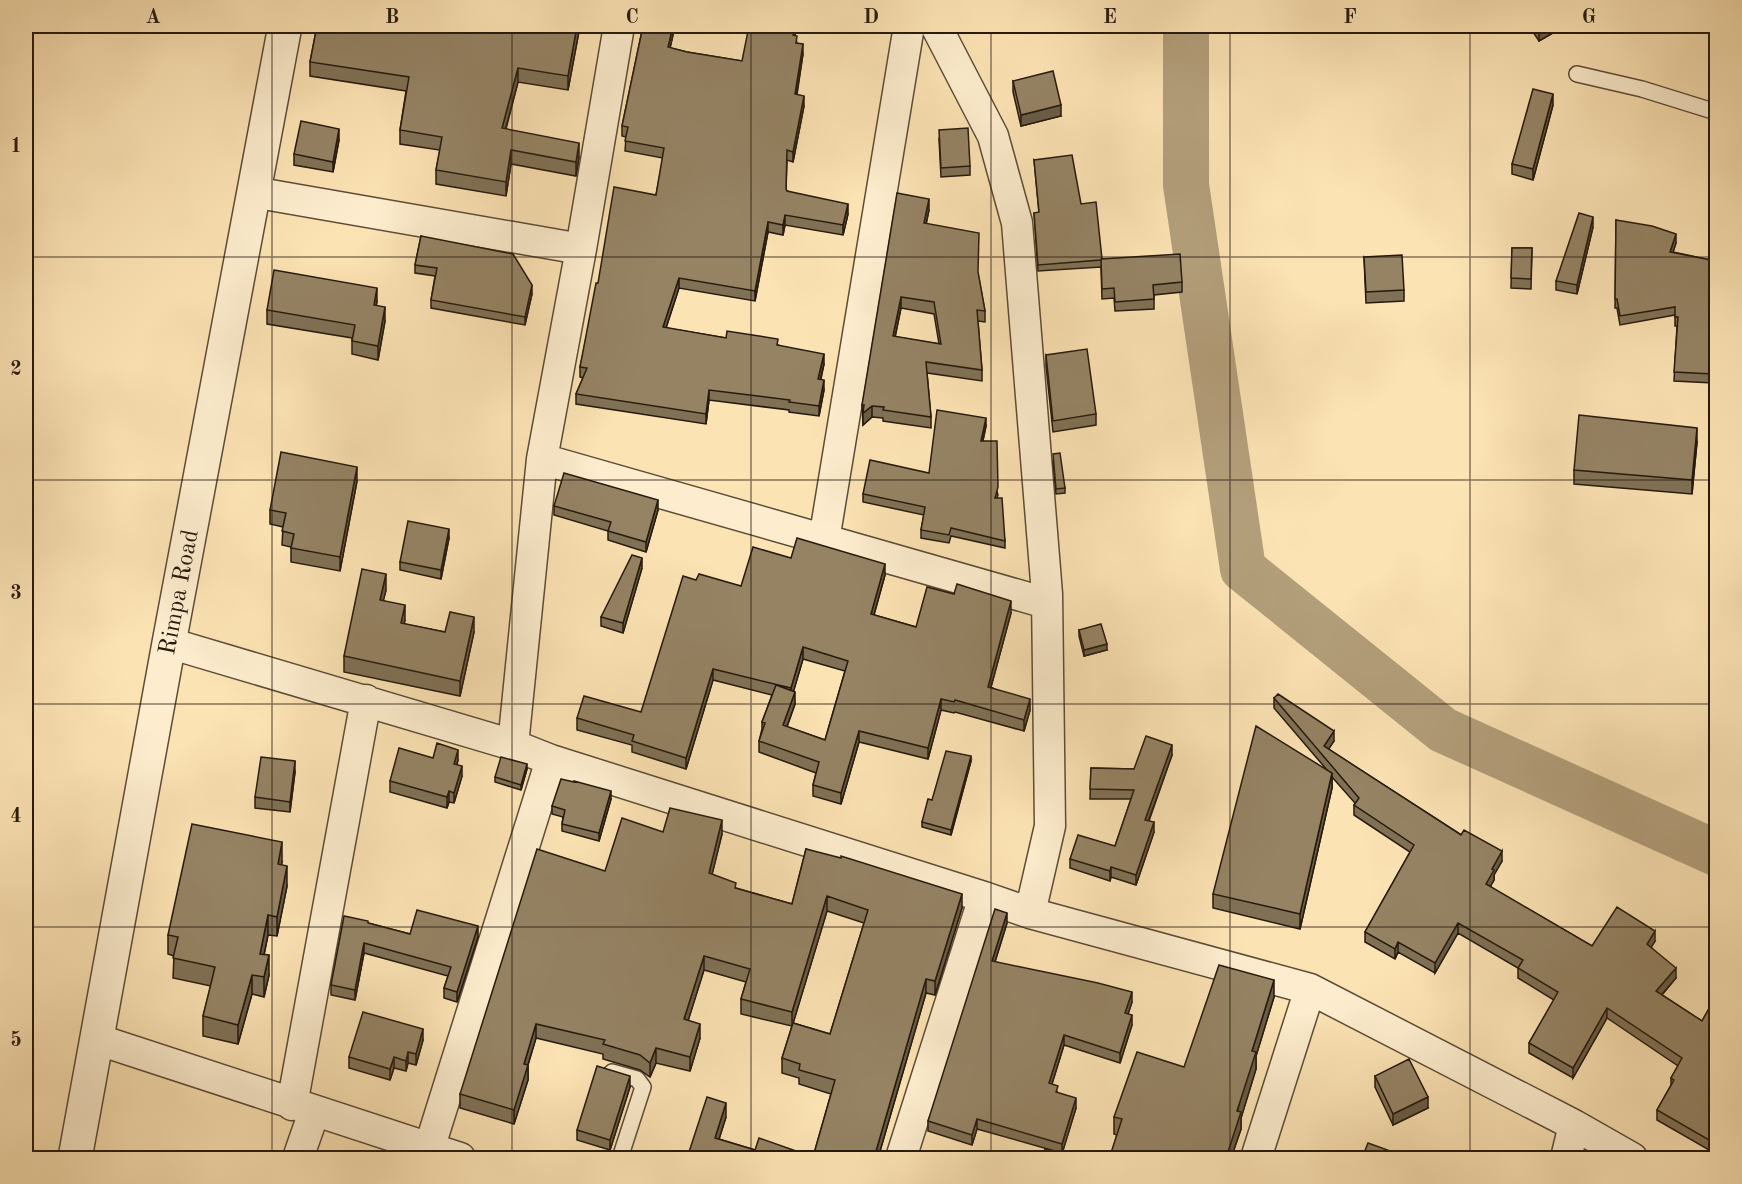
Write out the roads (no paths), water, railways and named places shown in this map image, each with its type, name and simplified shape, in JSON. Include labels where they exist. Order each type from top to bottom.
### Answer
[{"type":"street","name":"Rimpa Road","points":[[75,1158],[285,26]]},
{"type":"street","points":[[513,745],[542,459],[619,26]]},
{"type":"street","points":[[824,540],[909,26]]},
{"type":"street","points":[[936,26],[993,136],[1017,223],[1047,603],[1050,826],[1030,914]]},
{"type":"street","points":[[253,192],[581,249]]},
{"type":"street","points":[[542,459],[1047,603]]},
{"type":"street","points":[[169,643],[513,745],[551,760],[984,897],[1030,914],[1310,989],[1574,1125],[1632,1158]]},
{"type":"street","points":[[298,1158],[303,1108],[366,700]]},
{"type":"street","points":[[429,1149],[551,760]]},
{"type":"street","points":[[901,1158],[984,897]]},
{"type":"street","points":[[1256,1158],[1310,989]]},
{"type":"street","points":[[96,1039],[460,1158]]},
{"type":"street","points":[[1566,1158],[1574,1125]]},
{"type":"lane","points":[[1577,74],[1642,89],[1716,112]]},
{"type":"lane","points":[[601,1068],[637,1079],[643,1087],[620,1158]]},
{"type":"waterway","points":[[1186,26],[1186,185],[1243,569],[1443,730],[1716,853]]}]
